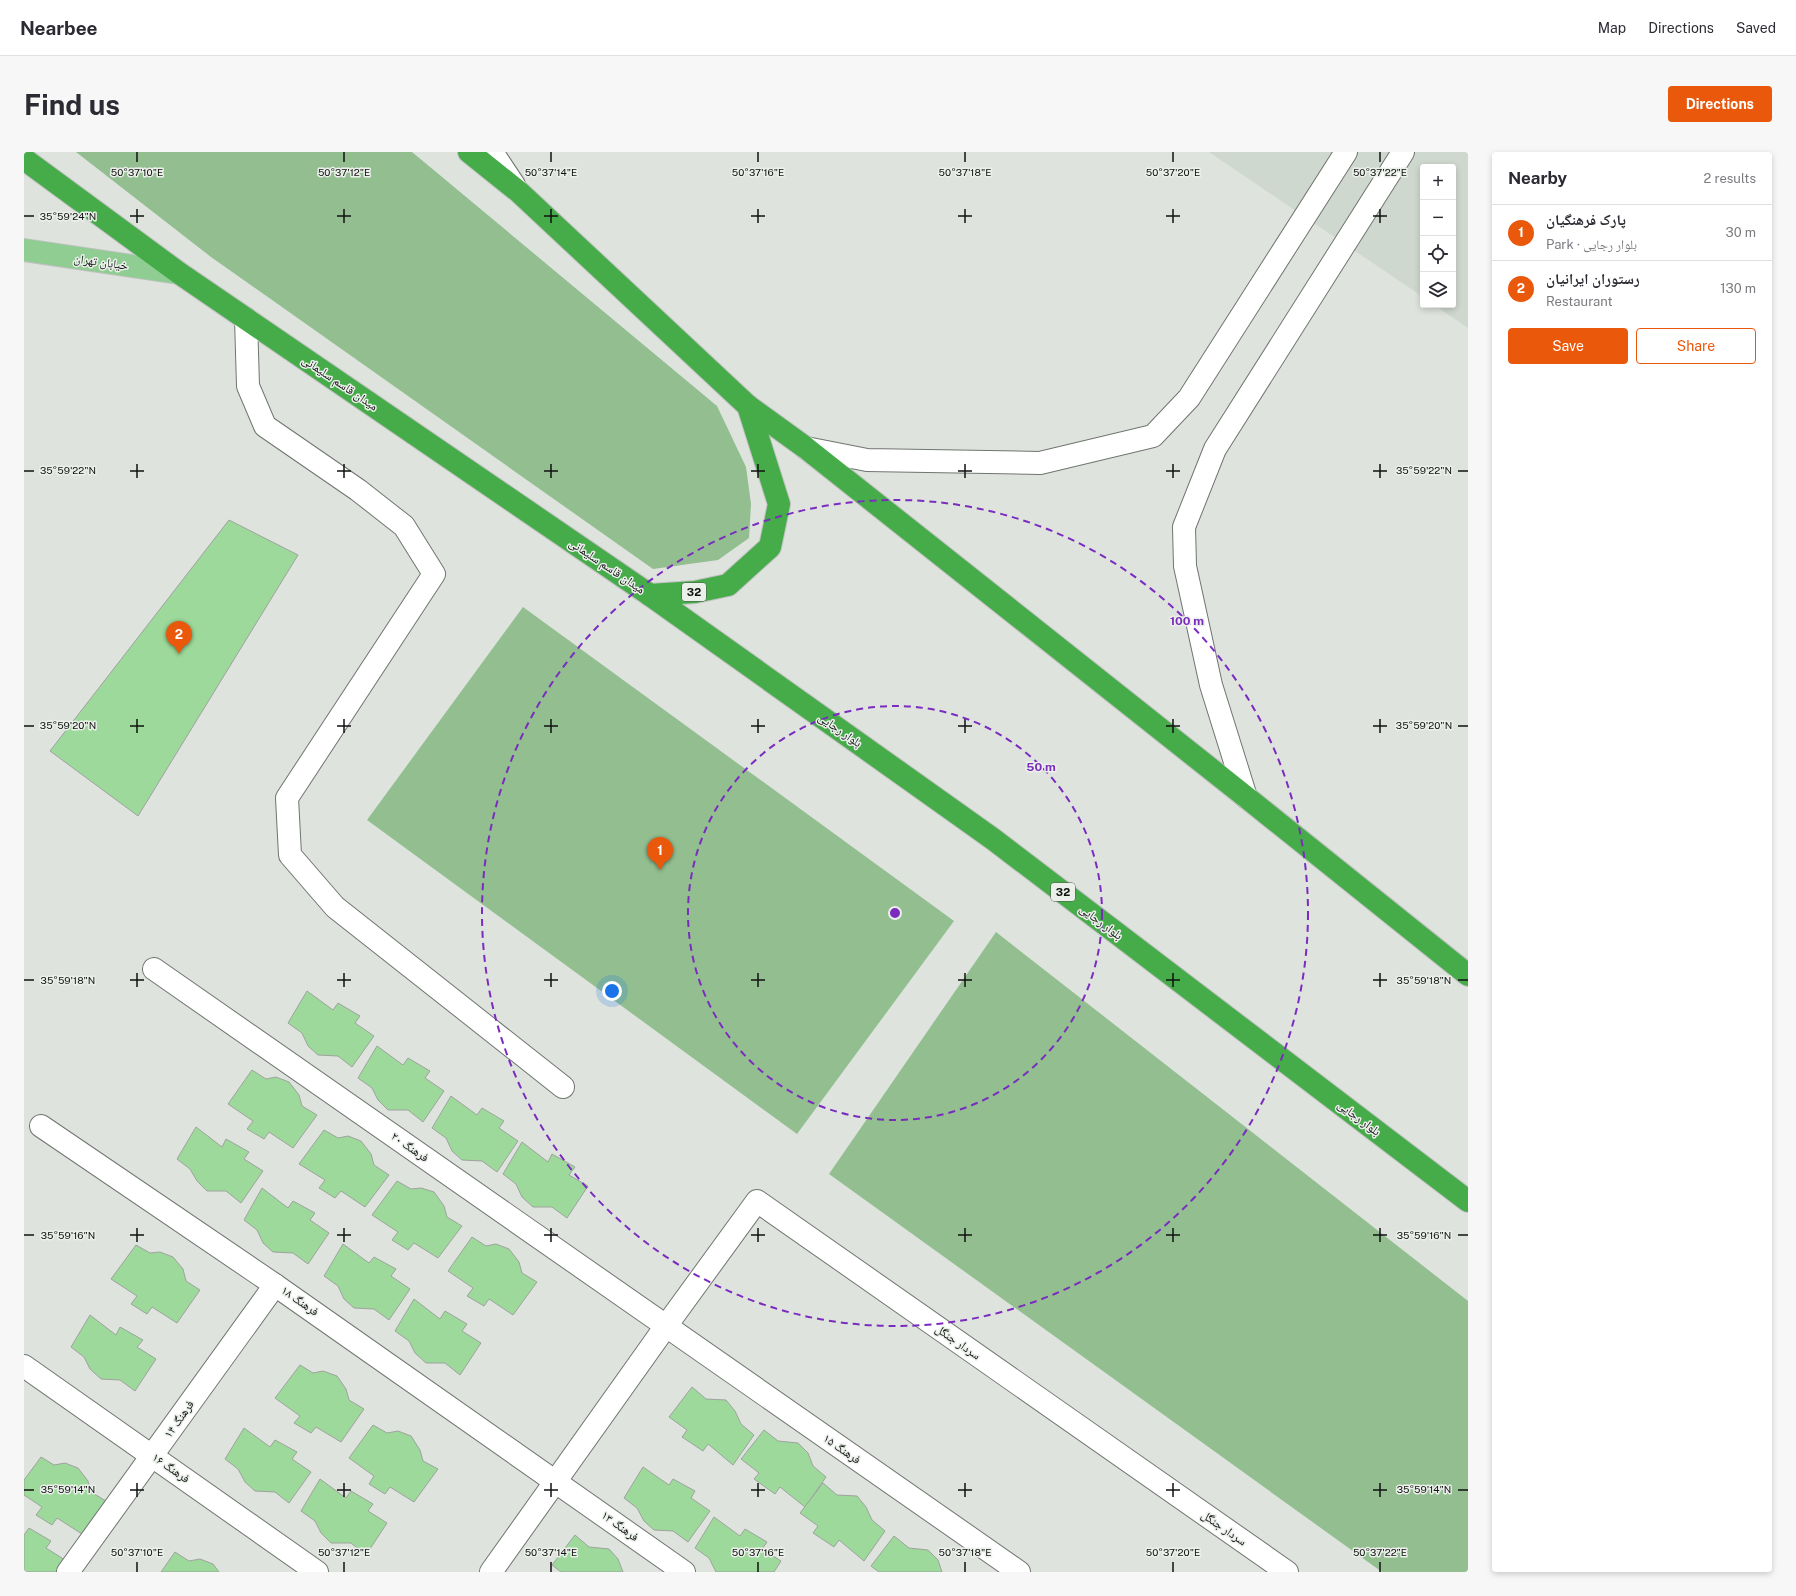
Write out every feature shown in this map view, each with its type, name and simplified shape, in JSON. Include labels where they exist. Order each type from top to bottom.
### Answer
[{"type":"highway","name":"میدان قاسم سلیمانی","points":[[24,159],[179,273],[650,595],[695,592],[728,585],[770,547],[779,504],[748,406],[519,192],[469,152]]},
{"type":"highway","name":"32","points":[[748,406],[806,448],[1468,975]]},
{"type":"highway","name":"بلوار رجایی","points":[[650,595],[993,839],[1468,1201]]},
{"type":"main road","name":"خیابان تهران","points":[[24,250],[179,273]]},
{"type":"street","points":[[492,152],[519,192]]},
{"type":"street","points":[[806,448],[867,460],[1040,463],[1153,436],[1189,398],[1346,152]]},
{"type":"street","points":[[1246,797],[1211,685],[1186,566],[1184,527],[1215,450],[1403,152]]},
{"type":"street","points":[[246,319],[248,386],[265,426],[358,490],[404,526],[434,574],[287,798],[290,855],[335,907],[563,1087]]},
{"type":"street","name":"فرهنگ ۲۰","points":[[154,969],[666,1326]]},
{"type":"street","name":"فرهنگ ۱۸","points":[[41,1126],[275,1285],[556,1480]]},
{"type":"street","name":"سردار جنگل","points":[[666,1326],[757,1201],[1287,1572]]},
{"type":"street","name":"فرهنگ ۱۴","points":[[68,1572],[275,1285]]},
{"type":"street","points":[[491,1572],[666,1326]]},
{"type":"street","name":"فرهنگ ۱۵","points":[[666,1326],[1019,1572]]},
{"type":"street","name":"فرهنگ ۱۶","points":[[24,1366],[317,1572]]},
{"type":"street","name":"فرهنگ ۱۳","points":[[556,1480],[684,1572]]},
{"type":"shaded area","points":[[1209,152],[1468,152],[1468,328],[1438,308],[1456,308],[1456,164],[1420,164],[1420,295]]},
{"type":"green space","points":[[76,152],[412,152],[717,406],[746,467],[751,504],[749,538],[718,560],[653,569],[211,257]]},
{"type":"green space","points":[[523,607],[954,921],[797,1134],[367,820]]},
{"type":"green space","points":[[996,932],[1468,1301],[1468,1572],[1382,1572],[829,1174]]},
{"type":"building","points":[[229,520],[298,555],[138,816],[50,751]]},
{"type":"building","points":[[307,991],[333,1010],[338,1003],[360,1016],[355,1023],[374,1036],[352,1067],[338,1056],[318,1055],[308,1046],[302,1033],[288,1023]]},
{"type":"building","points":[[377,1046],[403,1065],[408,1058],[430,1071],[425,1078],[444,1091],[423,1122],[408,1110],[388,1110],[378,1100],[372,1088],[358,1078]]},
{"type":"building","points":[[252,1070],[266,1079],[276,1077],[289,1082],[299,1095],[302,1106],[317,1115],[293,1148],[269,1132],[264,1139],[247,1129],[253,1121],[228,1104]]},
{"type":"building","points":[[451,1096],[477,1115],[482,1108],[504,1121],[499,1128],[518,1141],[497,1172],[482,1161],[462,1160],[452,1151],[446,1138],[432,1128]]},
{"type":"building","points":[[196,1127],[222,1147],[226,1139],[249,1152],[244,1159],[263,1171],[241,1203],[226,1191],[207,1191],[197,1181],[190,1169],[177,1159]]},
{"type":"building","points":[[324,1130],[338,1138],[348,1136],[361,1141],[371,1154],[374,1165],[389,1175],[365,1207],[341,1191],[335,1198],[319,1188],[325,1180],[299,1164]]},
{"type":"building","points":[[522,1142],[548,1162],[552,1154],[575,1167],[569,1175],[588,1186],[567,1218],[552,1207],[533,1207],[522,1197],[516,1184],[503,1174]]},
{"type":"building","points":[[397,1181],[411,1189],[421,1188],[434,1192],[444,1206],[447,1217],[462,1226],[438,1258],[414,1243],[408,1250],[392,1240],[398,1232],[372,1215]]},
{"type":"building","points":[[262,1188],[288,1208],[293,1201],[315,1213],[310,1220],[329,1233],[308,1264],[293,1253],[273,1252],[263,1243],[257,1230],[244,1220]]},
{"type":"building","points":[[472,1237],[486,1246],[496,1244],[509,1249],[519,1262],[522,1273],[537,1282],[513,1315],[489,1299],[484,1306],[467,1296],[473,1288],[448,1271]]},
{"type":"building","points":[[343,1244],[369,1263],[374,1257],[396,1269],[391,1276],[410,1289],[389,1320],[374,1309],[354,1308],[344,1299],[338,1286],[324,1276]]},
{"type":"building","points":[[136,1245],[150,1253],[160,1252],[173,1257],[183,1269],[186,1281],[200,1290],[177,1323],[152,1307],[147,1314],[131,1304],[137,1296],[111,1279]]},
{"type":"building","points":[[414,1299],[440,1319],[445,1311],[467,1324],[462,1331],[481,1343],[460,1375],[445,1363],[426,1363],[415,1353],[409,1341],[395,1331]]},
{"type":"building","points":[[90,1315],[116,1335],[120,1327],[143,1340],[137,1347],[156,1359],[135,1391],[120,1380],[101,1379],[90,1369],[84,1357],[71,1347]]},
{"type":"building","points":[[300,1365],[313,1373],[323,1371],[337,1376],[346,1389],[349,1400],[364,1409],[341,1442],[316,1427],[311,1433],[294,1423],[300,1416],[275,1398]]},
{"type":"building","points":[[692,1387],[706,1399],[726,1400],[735,1411],[741,1424],[754,1435],[733,1465],[708,1444],[703,1451],[682,1437],[687,1430],[669,1417]]},
{"type":"building","points":[[373,1425],[387,1433],[398,1431],[411,1436],[420,1450],[423,1461],[438,1469],[414,1502],[390,1487],[385,1494],[369,1484],[374,1476],[349,1458]]},
{"type":"building","points":[[244,1428],[270,1447],[275,1440],[297,1452],[292,1459],[311,1472],[289,1503],[275,1492],[255,1491],[245,1482],[238,1469],[225,1459]]},
{"type":"building","points":[[764,1430],[778,1441],[798,1443],[808,1453],[813,1466],[826,1477],[805,1507],[780,1487],[775,1494],[754,1479],[759,1473],[741,1459]]},
{"type":"building","points":[[41,1457],[54,1465],[65,1463],[78,1468],[88,1481],[91,1492],[106,1501],[82,1534],[57,1518],[52,1525],[36,1515],[42,1507],[24,1495],[24,1480]]},
{"type":"building","points":[[643,1467],[669,1485],[673,1479],[695,1491],[691,1498],[710,1511],[688,1542],[673,1531],[654,1530],[644,1521],[637,1508],[624,1498]]},
{"type":"building","points":[[320,1479],[346,1498],[351,1491],[373,1504],[368,1511],[387,1523],[366,1555],[351,1543],[331,1543],[321,1533],[315,1521],[301,1511]]},
{"type":"building","points":[[823,1483],[837,1495],[857,1496],[866,1507],[872,1520],[885,1531],[864,1561],[839,1540],[834,1547],[813,1533],[818,1526],[800,1513]]},
{"type":"building","points":[[714,1517],[740,1536],[745,1529],[767,1542],[762,1549],[781,1561],[774,1572],[716,1572],[709,1558],[695,1548]]},
{"type":"building","points":[[29,1528],[51,1541],[46,1548],[65,1560],[57,1572],[24,1572],[24,1535]]},
{"type":"building","points":[[575,1535],[589,1547],[609,1549],[618,1559],[623,1572],[561,1572],[552,1565]]},
{"type":"building","points":[[894,1536],[909,1548],[928,1550],[938,1560],[942,1572],[879,1572],[871,1566]]},
{"type":"building","points":[[175,1552],[189,1561],[200,1559],[213,1564],[219,1572],[161,1572]]},
{"type":"place","name":"رستوران ایرانیان","points":[[179,654]]},
{"type":"place","name":"پارک فرهنگیان","points":[[660,870]]}]
